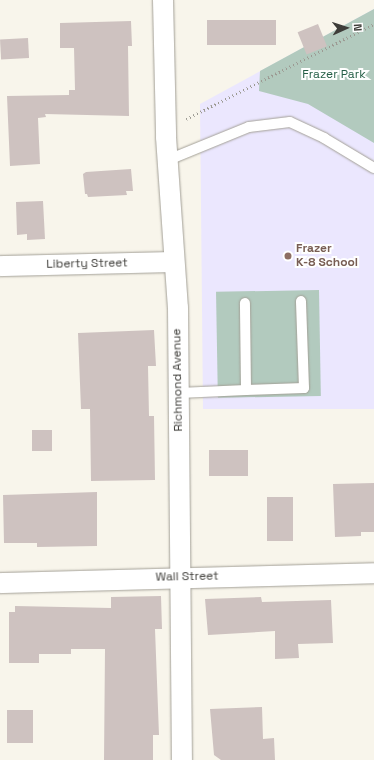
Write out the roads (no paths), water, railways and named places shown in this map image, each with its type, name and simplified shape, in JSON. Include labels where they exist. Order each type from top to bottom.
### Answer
[{"type":"street","name":"Richmond Avenue","points":[[163,0],[166,129],[174,262],[179,393],[182,760]]},
{"type":"street","name":"Liberty Street","points":[[0,266],[174,262]]},
{"type":"street","name":"Wall Street","points":[[0,583],[374,573]]},
{"type":"lane","points":[[168,160],[249,127],[290,122],[324,138],[374,168]]},
{"type":"lane","points":[[179,393],[304,388],[301,301]]},
{"type":"lane","points":[[245,303],[246,390]]},
{"type":"place","name":"Frazer K-8 School","points":[[288,256]]},
{"type":"park label","name":"Frazer Park","points":[[334,75]]}]
